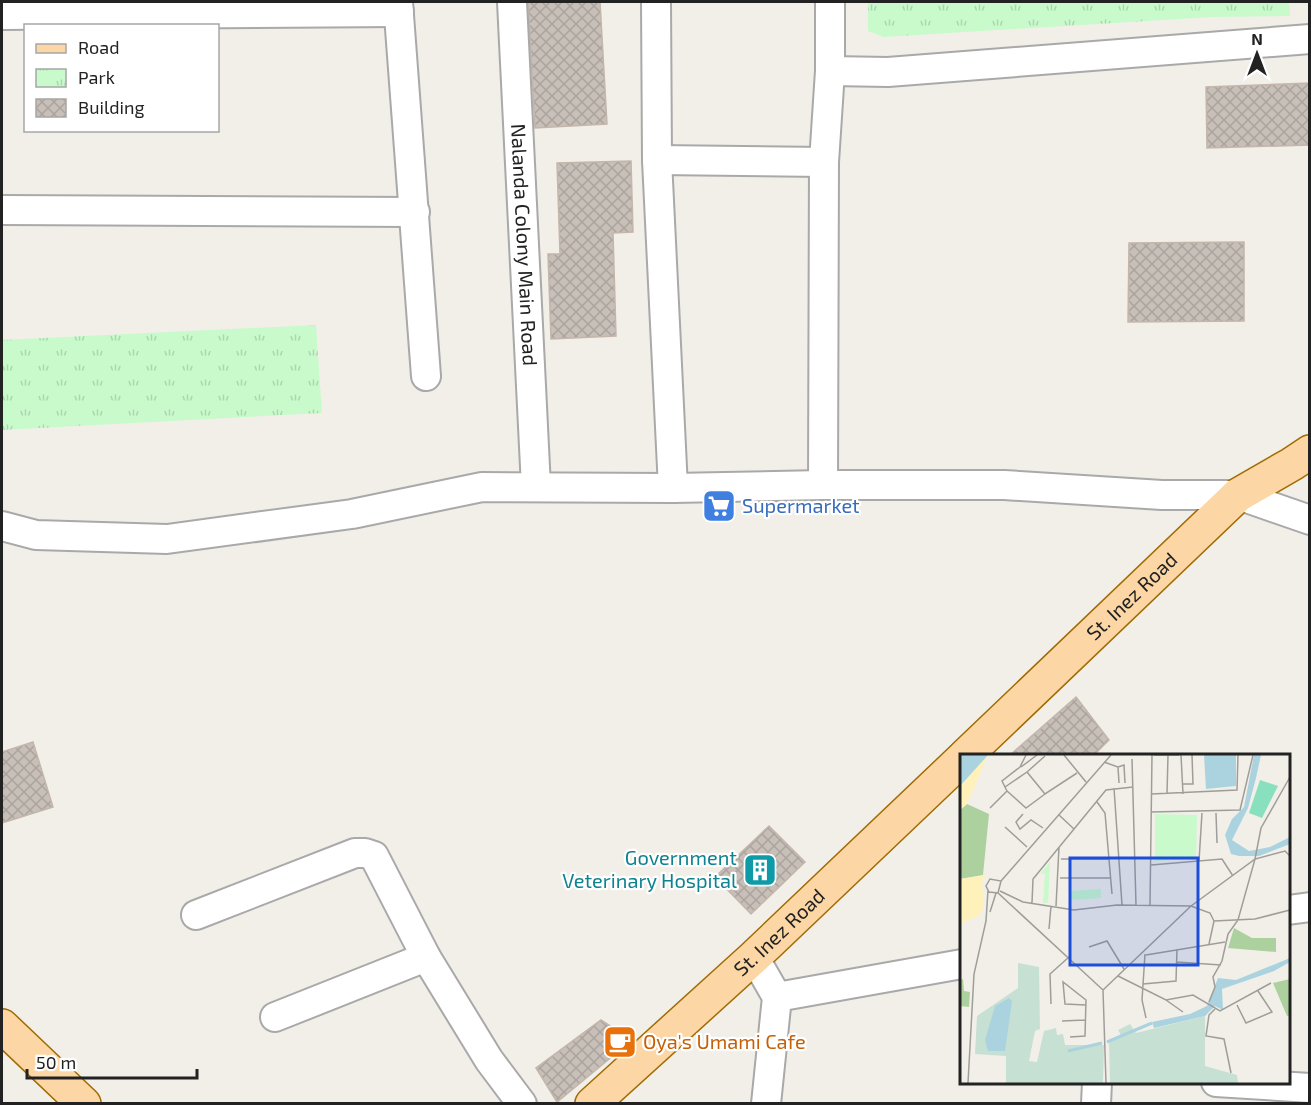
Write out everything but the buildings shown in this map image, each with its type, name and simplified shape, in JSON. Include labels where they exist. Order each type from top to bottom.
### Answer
[{"type":"main road","name":"St. Inez Road","points":[[966,754],[1238,495],[1310,452]]},
{"type":"main road","name":"St. Inez Road","points":[[592,1104],[754,957],[960,760]]},
{"type":"main road","points":[[2,1026],[84,1104]]},
{"type":"street","name":"Nalanda Colony Main Road","points":[[512,2],[536,487]]},
{"type":"street","points":[[656,2],[657,160],[674,488]]},
{"type":"street","points":[[823,485],[824,162],[830,71],[830,2]]},
{"type":"street","points":[[2,15],[398,7],[426,376]]},
{"type":"street","points":[[830,71],[888,72],[1310,39]]},
{"type":"street","points":[[657,160],[824,162]]},
{"type":"street","points":[[2,210],[415,212]]},
{"type":"street","points":[[2,526],[36,535],[167,539],[352,514],[482,487],[674,488],[823,485],[1004,485],[1162,495],[1238,495],[1310,520]]},
{"type":"street","points":[[196,915],[355,853],[374,856],[426,957],[489,1060],[522,1104]]},
{"type":"street","points":[[1290,910],[1310,907]]},
{"type":"street","points":[[275,1017],[426,957]]},
{"type":"street","points":[[754,957],[777,997],[766,1104]]},
{"type":"street","points":[[777,997],[960,964]]},
{"type":"street","points":[[1096,1104],[1097,1084]]},
{"type":"street","points":[[1235,1084],[1310,1088]]},
{"type":"green space","points":[[868,2],[1289,2],[1290,16],[1212,17],[884,37],[868,31]]},
{"type":"green space","points":[[316,325],[322,413],[2,430],[2,340]]},
{"type":"place","name":"Supermarket","points":[[719,506]]},
{"type":"place","name":"Government Veterinary Hospital","points":[[760,870]]},
{"type":"place","name":"Oya's Umami Cafe","points":[[620,1042]]}]
